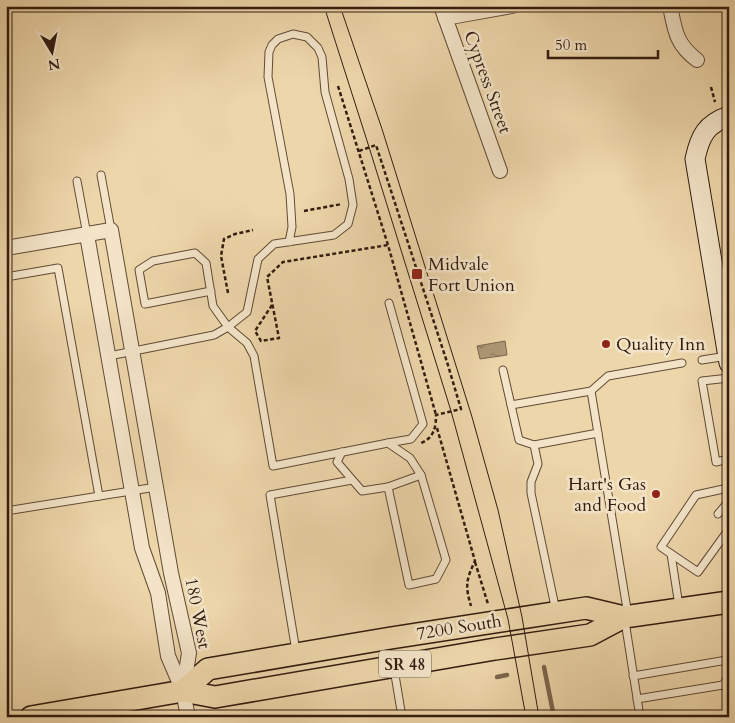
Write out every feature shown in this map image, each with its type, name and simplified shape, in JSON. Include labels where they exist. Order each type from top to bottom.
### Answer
[{"type":"main road","name":"7200 South","points":[[31,717],[55,715],[183,691],[215,697],[590,635],[626,617],[729,602]]},
{"type":"main road","name":"7200 South","points":[[183,691],[208,669],[297,654],[586,608],[626,617]]},
{"type":"street","points":[[443,12],[512,6]]},
{"type":"street","points":[[670,6],[675,34],[685,51],[697,60]]},
{"type":"street","name":"Cypress Street","points":[[443,12],[500,171]]},
{"type":"street","points":[[728,359],[695,158],[697,147],[704,132],[718,120],[729,116]]},
{"type":"street","points":[[6,248],[111,230]]},
{"type":"street","name":"180 West","points":[[111,230],[171,573],[189,653],[183,691]]},
{"type":"street","name":"180 West","points":[[87,235],[142,548],[158,593],[168,656],[183,691]]},
{"type":"street","points":[[183,691],[188,717]]},
{"type":"lane","points":[[109,356],[214,334],[228,327],[247,312],[258,259],[274,244],[289,242],[334,235],[348,224],[353,205],[349,179],[325,92],[322,57],[318,48],[307,37],[294,34],[278,39],[272,45],[269,52],[268,77],[290,194],[292,228],[289,242]]},
{"type":"lane","name":"180 West","points":[[101,176],[111,230]]},
{"type":"lane","name":"180 West","points":[[77,181],[87,235]]},
{"type":"lane","points":[[211,291],[145,304],[139,270],[153,261],[195,253],[206,263],[211,291],[213,306],[228,327],[247,343],[254,356],[273,466],[388,442],[413,443],[423,424],[389,303]]},
{"type":"lane","points":[[6,277],[58,268],[99,496]]},
{"type":"lane","points":[[702,360],[728,359]]},
{"type":"lane","points":[[512,405],[591,391],[608,376],[682,363]]},
{"type":"lane","points":[[502,370],[519,440],[534,445],[598,433]]},
{"type":"lane","points":[[729,378],[702,381],[716,462],[729,459]]},
{"type":"lane","points":[[591,391],[640,717]]},
{"type":"lane","points":[[388,442],[410,458],[421,475],[446,560],[436,578],[409,585],[388,487]]},
{"type":"lane","points":[[534,445],[538,464],[531,482],[531,494],[556,612]]},
{"type":"lane","points":[[342,452],[337,462],[362,491],[388,487],[421,475]]},
{"type":"lane","points":[[297,654],[270,494],[352,480]]},
{"type":"lane","points":[[6,511],[156,487]]},
{"type":"lane","points":[[728,490],[696,495],[661,547],[671,554],[683,558],[698,572],[729,530]]},
{"type":"lane","points":[[718,514],[729,501]]},
{"type":"lane","points":[[671,554],[680,609]]},
{"type":"lane","points":[[633,676],[729,661]]},
{"type":"lane","points":[[394,666],[402,717]]},
{"type":"lane","points":[[637,699],[723,686],[729,676]]},
{"type":"path","points":[[338,86],[388,245],[436,415],[436,430],[427,441],[413,443]]},
{"type":"path","points":[[710,86],[715,102]]},
{"type":"path","points":[[359,151],[376,145],[461,409],[436,415]]},
{"type":"path","points":[[304,211],[343,204]]},
{"type":"path","points":[[228,292],[221,256],[224,239],[253,230]]},
{"type":"path","points":[[272,305],[255,331],[261,341],[279,338],[267,277],[283,262],[388,245]]},
{"type":"path","points":[[436,424],[488,604]]},
{"type":"path","points":[[471,606],[466,589],[467,578],[475,560]]},
{"type":"water","points":[[505,341],[507,355],[480,359],[477,346]]},
{"type":"waterway","points":[[544,667],[554,717]]},
{"type":"waterway","points":[[497,677],[507,675]]},
{"type":"tram line","points":[[324,6],[451,411],[508,619],[526,717]]},
{"type":"tram line","points":[[340,6],[382,129],[472,417],[498,510],[522,617],[539,717]]},
{"type":"place","name":"Midvale Fort Union","points":[[417,274]]},
{"type":"place","name":"Quality Inn","points":[[606,344]]},
{"type":"place","name":"Hart's Gas and Food","points":[[656,494]]}]
